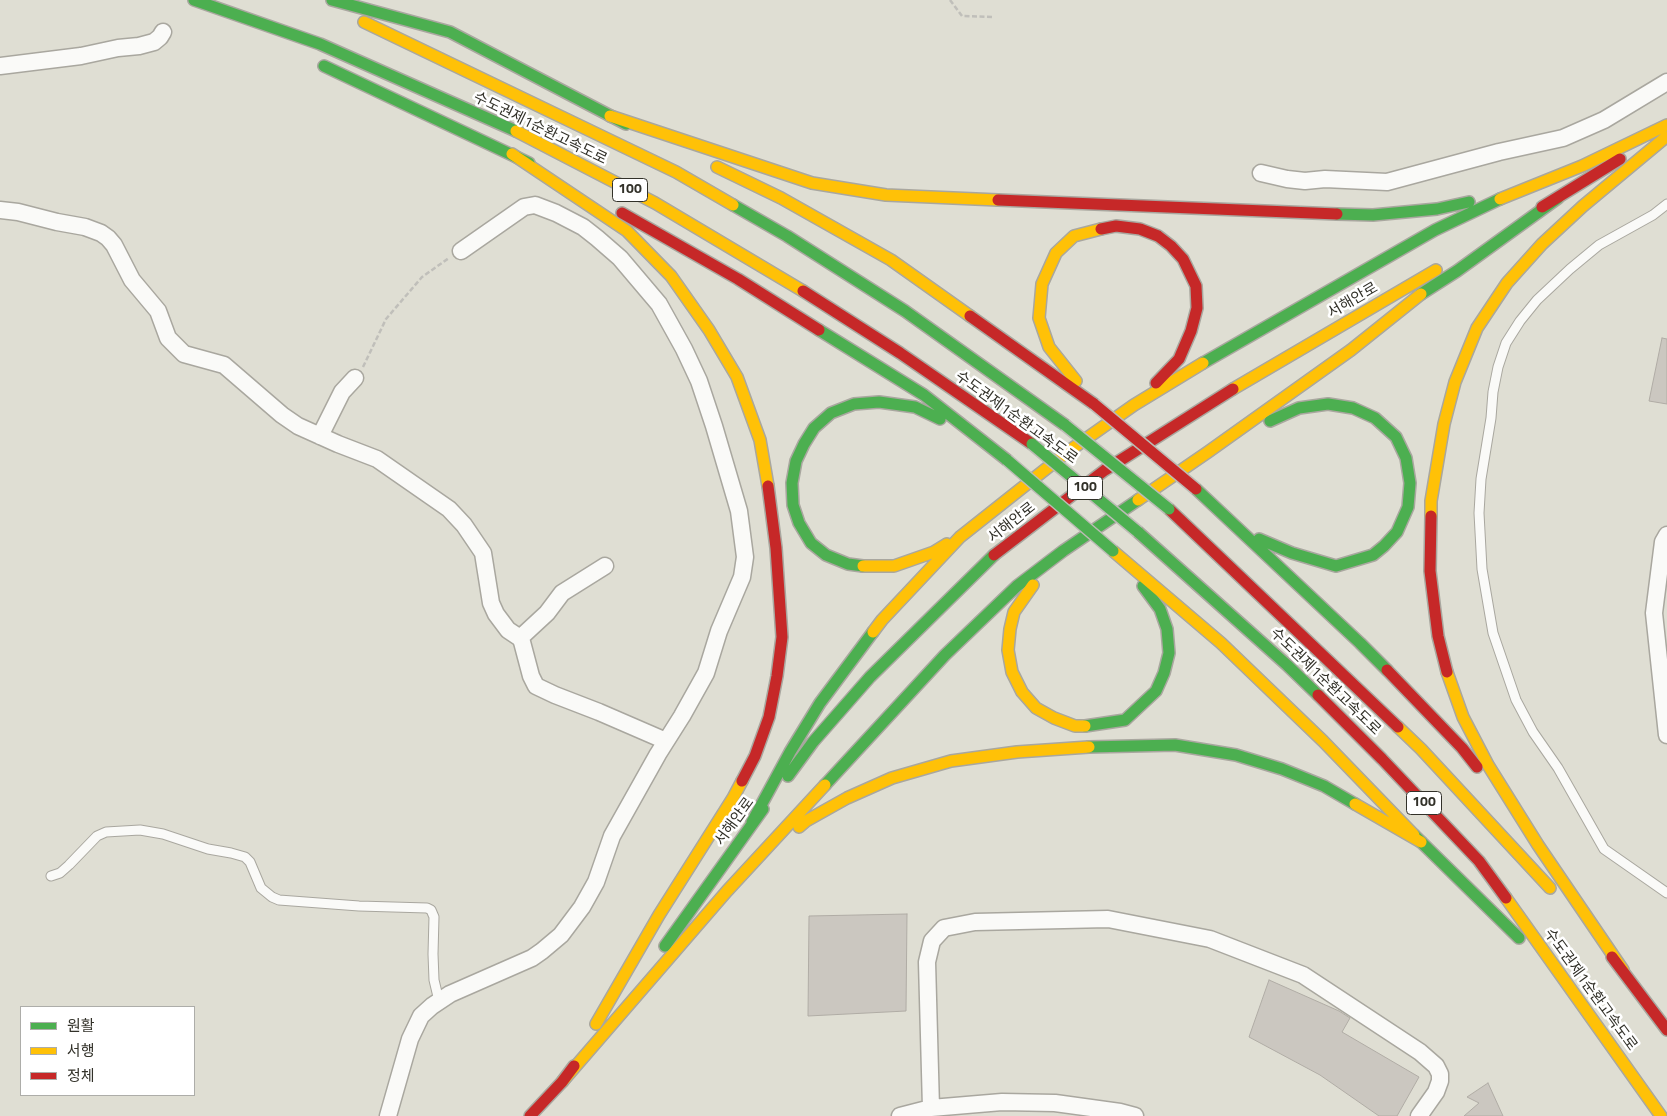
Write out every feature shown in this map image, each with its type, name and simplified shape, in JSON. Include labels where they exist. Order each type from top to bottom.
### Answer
[{"type":"main road","points":[[182,0],[254,33]]},
{"type":"main road","name":"수도권제1순환고속도로","points":[[194,0],[320,44],[522,134],[638,194],[788,281],[900,353],[1032,444],[1138,532],[1287,665],[1382,758],[1479,861],[1661,1116]]},
{"type":"main road","name":"수도권제1순환고속도로","points":[[320,0],[684,177],[787,236],[905,311],[1065,426],[1170,509],[1421,749],[1623,970],[1667,1030]]},
{"type":"main road","points":[[332,0],[450,32],[610,116],[781,198],[891,260],[1094,404],[1196,489],[1360,643],[1462,748],[1538,845]]},
{"type":"main road","points":[[316,62],[512,154],[730,274],[924,395],[1007,460],[1222,643],[1323,741],[1421,842],[1574,992]]},
{"type":"main road","points":[[610,116],[812,183],[886,195],[1374,215],[1437,209],[1488,197],[1582,166]]},
{"type":"main road","points":[[752,822],[790,752],[820,703],[882,620],[960,537],[1066,453],[1134,405],[1435,230],[1490,203],[1582,166],[1667,125]]},
{"type":"main road","name":"서해안로","points":[[530,1116],[562,1082],[666,945],[752,822],[813,742],[870,677],[1000,550],[1105,470],[1209,403],[1558,198],[1667,130]]},
{"type":"main road","points":[[1623,970],[1538,845],[1488,765],[1463,717],[1449,680],[1438,636],[1430,571],[1431,501],[1444,424],[1455,382],[1478,328],[1507,283],[1542,244],[1583,206],[1667,136]]},
{"type":"main road","points":[[512,154],[627,231],[670,276],[709,330],[737,378],[760,440],[770,497],[782,637],[769,717],[756,756],[734,798],[659,915],[562,1082]]},
{"type":"main road","points":[[562,1082],[727,891],[958,643],[1016,586],[1062,551],[1208,452],[1351,350],[1422,293],[1457,271],[1558,198]]},
{"type":"main road","points":[[1094,404],[1050,347],[1039,318],[1042,284],[1056,253],[1074,236],[1116,226],[1140,229],[1158,236],[1184,259],[1196,286],[1197,308],[1191,332],[1179,359],[1134,405]]},
{"type":"main road","points":[[960,537],[934,552],[894,566],[870,567],[848,564],[826,555],[811,542],[799,523],[794,505],[792,483],[796,461],[814,428],[832,413],[854,404],[879,402],[915,407],[992,448]]},
{"type":"main road","points":[[1208,452],[1277,417],[1300,408],[1328,404],[1353,408],[1375,418],[1396,437],[1406,458],[1410,483],[1408,507],[1397,532],[1373,555],[1336,566],[1292,554],[1242,531]]},
{"type":"main road","points":[[1062,551],[1028,591],[1014,612],[1008,650],[1012,672],[1022,692],[1036,708],[1054,718],[1075,726],[1097,725],[1124,720],[1156,691],[1164,673],[1169,653],[1167,629],[1160,609],[1113,551]]},
{"type":"main road","points":[[727,891],[806,821],[847,798],[892,778],[951,761],[1017,752],[1102,746],[1175,745],[1236,755],[1282,769],[1324,786],[1421,842]]},
{"type":"street","points":[[0,66],[81,56],[118,48],[140,46],[154,42],[163,32]]},
{"type":"street","points":[[1261,173],[1305,181],[1325,179],[1387,182],[1499,152],[1563,138],[1604,120],[1667,82]]},
{"type":"street","points":[[388,1116],[393,1094],[415,1026],[421,1016],[450,994],[532,958],[550,945],[566,929],[590,895],[612,836],[706,673],[719,631],[742,577],[745,557],[739,511],[714,426],[698,381],[684,348],[659,304],[620,258],[597,238],[562,216],[540,206],[530,205],[461,251]]},
{"type":"street","points":[[0,210],[18,212],[93,229],[108,238],[114,245],[132,280],[158,311],[168,338],[184,354],[224,365],[282,415],[298,426],[378,459],[450,509],[464,525],[483,553],[491,603],[496,614],[508,630],[520,638],[530,676],[534,683],[540,689],[666,741]]},
{"type":"street","points":[[320,436],[342,392],[355,378]]},
{"type":"street","points":[[1667,535],[1663,542],[1654,613],[1667,735]]},
{"type":"street","points":[[520,638],[547,612],[562,593],[605,566]]},
{"type":"street","points":[[931,1108],[927,962],[932,941],[944,928],[975,922],[1108,919],[1210,939],[1303,975],[1420,1052],[1436,1066],[1440,1074],[1440,1081],[1436,1092],[1420,1116]]},
{"type":"street","points":[[900,1116],[931,1108],[1002,1102],[1055,1102],[1135,1116]]},
{"type":"lane","points":[[1667,204],[1653,215],[1599,245],[1570,269],[1537,300],[1506,342],[1493,392],[1491,418],[1481,479],[1479,513],[1482,569],[1493,633],[1516,700],[1533,732],[1558,768],[1604,849],[1667,892]]},
{"type":"lane","points":[[52,876],[60,873],[97,836],[106,832],[140,830],[163,834],[245,858],[250,862],[261,888],[279,900],[427,908],[431,910],[434,917],[434,980],[439,1001]]},
{"type":"path","points":[[950,0],[962,16],[993,17]]},
{"type":"path","points":[[355,378],[362,368],[386,319],[427,272],[461,251]]},
{"type":"building","points":[[1662,338],[1667,339],[1667,404],[1649,401]]},
{"type":"building","points":[[907,914],[906,1011],[808,1016],[809,916]]},
{"type":"building","points":[[1269,980],[1339,1011],[1350,1018],[1342,1032],[1419,1077],[1397,1116],[1379,1116],[1320,1075],[1249,1037]]},
{"type":"building","points":[[1488,1083],[1503,1116],[1464,1116],[1479,1103],[1467,1097]]},
{"type":"traffic: fast","points":[[194,0],[320,44],[516,131]]},
{"type":"traffic: fast","points":[[332,0],[450,32],[626,124]]},
{"type":"traffic: fast","points":[[324,66],[529,163]]},
{"type":"traffic: fast","points":[[1421,294],[1457,271],[1558,198]]},
{"type":"traffic: fast","points":[[1203,363],[1435,230],[1500,199]]},
{"type":"traffic: fast","points":[[1337,214],[1373,215],[1437,209],[1469,202]]},
{"type":"traffic: fast","points":[[733,205],[787,236],[905,311],[1065,425]]},
{"type":"traffic: fast","points":[[819,330],[924,395],[1007,460]]},
{"type":"traffic: fast","points":[[863,566],[848,564],[826,555],[811,543],[799,523],[793,505],[792,483],[796,461],[804,444],[814,428],[831,413],[854,404],[879,402],[915,407],[940,419]]},
{"type":"traffic: fast","points":[[1259,539],[1292,553],[1336,566],[1373,555],[1384,546],[1397,532],[1408,507],[1410,483],[1406,458],[1396,437],[1375,418],[1353,408],[1328,404],[1299,408],[1270,421]]},
{"type":"traffic: fast","points":[[1065,425],[1169,509]]},
{"type":"traffic: fast","points":[[1032,444],[1138,532]]},
{"type":"traffic: fast","points":[[1007,460],[1113,551]]},
{"type":"traffic: fast","points":[[1196,489],[1387,670]]},
{"type":"traffic: fast","points":[[825,785],[945,655],[1017,586],[1063,551],[1138,500]]},
{"type":"traffic: fast","points":[[1138,532],[1318,695]]},
{"type":"traffic: fast","points":[[788,776],[813,742],[870,677],[994,555]]},
{"type":"traffic: fast","points":[[1085,726],[1125,720],[1156,691],[1164,673],[1169,653],[1167,629],[1160,609],[1143,586]]},
{"type":"traffic: fast","points":[[752,822],[790,752],[820,703],[873,632]]},
{"type":"traffic: fast","points":[[1089,747],[1175,745],[1236,755],[1282,769],[1324,786],[1355,804]]},
{"type":"traffic: fast","points":[[665,946],[763,809]]},
{"type":"traffic: fast","points":[[1414,835],[1519,938]]},
{"type":"traffic: slow","points":[[364,22],[676,172],[733,205]]},
{"type":"traffic: slow","points":[[610,116],[812,183],[886,195],[998,200]]},
{"type":"traffic: slow","points":[[1500,199],[1582,166],[1667,125]]},
{"type":"traffic: slow","points":[[516,131],[655,203],[803,291]]},
{"type":"traffic: slow","points":[[1431,516],[1431,501],[1444,424],[1455,382],[1477,328],[1507,283],[1542,244],[1583,206],[1666,137]]},
{"type":"traffic: slow","points":[[512,154],[627,231],[671,276],[709,330],[737,377],[760,440],[768,486]]},
{"type":"traffic: slow","points":[[717,167],[781,198],[891,260],[970,316]]},
{"type":"traffic: slow","points":[[1076,381],[1049,347],[1039,318],[1042,284],[1056,253],[1074,236],[1101,229]]},
{"type":"traffic: slow","points":[[1233,389],[1436,270]]},
{"type":"traffic: slow","points":[[1138,500],[1351,350],[1421,294]]},
{"type":"traffic: slow","points":[[873,632],[960,537],[1066,453],[1134,405],[1203,363]]},
{"type":"traffic: slow","points":[[863,566],[894,566],[934,552],[947,544]]},
{"type":"traffic: slow","points":[[1113,551],[1221,643],[1323,741],[1414,835]]},
{"type":"traffic: slow","points":[[1033,585],[1014,612],[1008,650],[1012,672],[1022,692],[1036,708],[1054,718],[1075,726],[1085,726]]},
{"type":"traffic: slow","points":[[1447,672],[1463,717],[1488,765],[1538,845],[1623,970]]},
{"type":"traffic: slow","points":[[1398,727],[1421,749],[1550,888]]},
{"type":"traffic: slow","points":[[799,827],[806,821],[847,798],[892,778],[951,761],[1017,752],[1089,747]]},
{"type":"traffic: slow","points":[[596,1024],[659,915],[742,781]]},
{"type":"traffic: slow","points":[[562,1082],[727,891],[825,785]]},
{"type":"traffic: slow","points":[[1355,804],[1421,842]]},
{"type":"traffic: slow","points":[[1506,898],[1661,1116]]},
{"type":"traffic: jam","points":[[1542,207],[1620,159]]},
{"type":"traffic: jam","points":[[998,200],[1337,214]]},
{"type":"traffic: jam","points":[[622,213],[738,279],[819,330]]},
{"type":"traffic: jam","points":[[1101,229],[1116,226],[1140,229],[1158,236],[1183,259],[1196,286],[1197,308],[1191,331],[1179,359],[1156,383]]},
{"type":"traffic: jam","points":[[803,291],[900,353],[1032,444]]},
{"type":"traffic: jam","points":[[970,316],[1094,404]]},
{"type":"traffic: jam","points":[[994,555],[1105,470],[1233,389]]},
{"type":"traffic: jam","points":[[1094,404],[1196,489]]},
{"type":"traffic: jam","points":[[742,781],[755,756],[769,717],[782,637],[776,548],[768,486]]},
{"type":"traffic: jam","points":[[1169,509],[1398,727]]},
{"type":"traffic: jam","points":[[1431,516],[1430,571],[1438,636],[1447,672]]},
{"type":"traffic: jam","points":[[1387,670],[1462,748],[1477,767]]},
{"type":"traffic: jam","points":[[1318,695],[1479,861],[1506,898]]},
{"type":"traffic: jam","points":[[1612,957],[1667,1030]]},
{"type":"traffic: jam","points":[[530,1116],[562,1082],[574,1066]]}]
